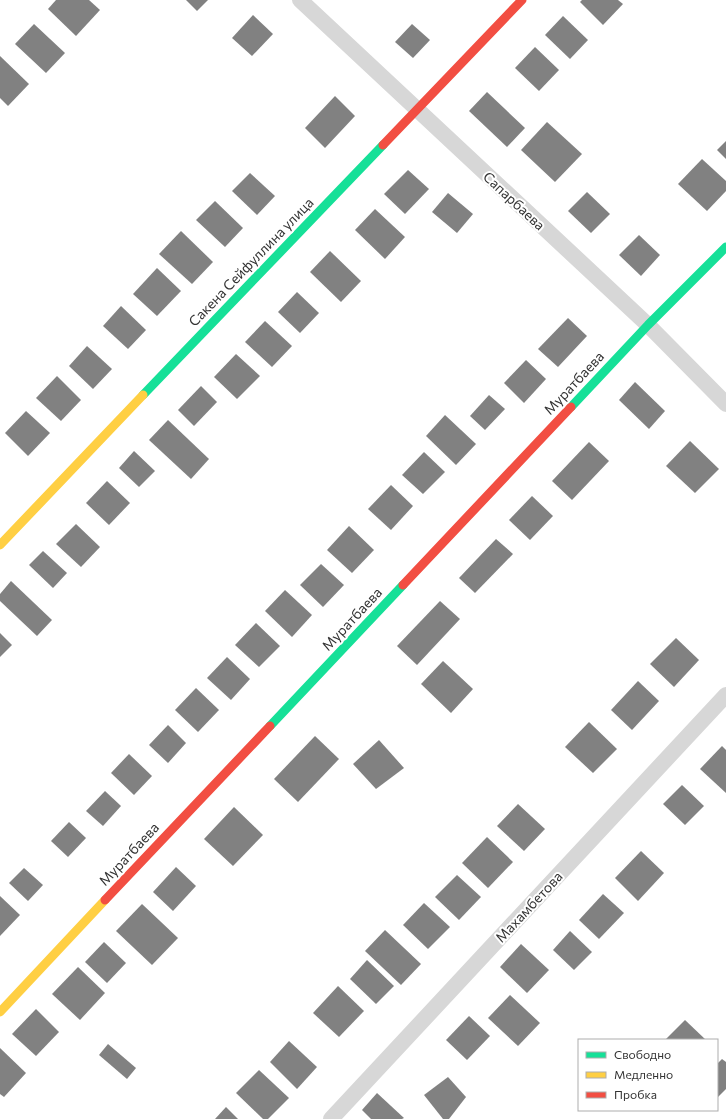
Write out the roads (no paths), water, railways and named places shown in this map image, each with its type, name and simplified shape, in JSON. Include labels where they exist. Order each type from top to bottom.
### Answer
[{"type":"street","name":"Сапарбаева","points":[[300,0],[648,325],[726,404]]},
{"type":"street","name":"Сакена Сейфуллина улица","points":[[0,545],[522,0]]},
{"type":"street","name":"Муратбаева","points":[[0,1012],[648,325],[726,247]]},
{"type":"street","name":"Махамбетова","points":[[331,1119],[726,695]]}]
